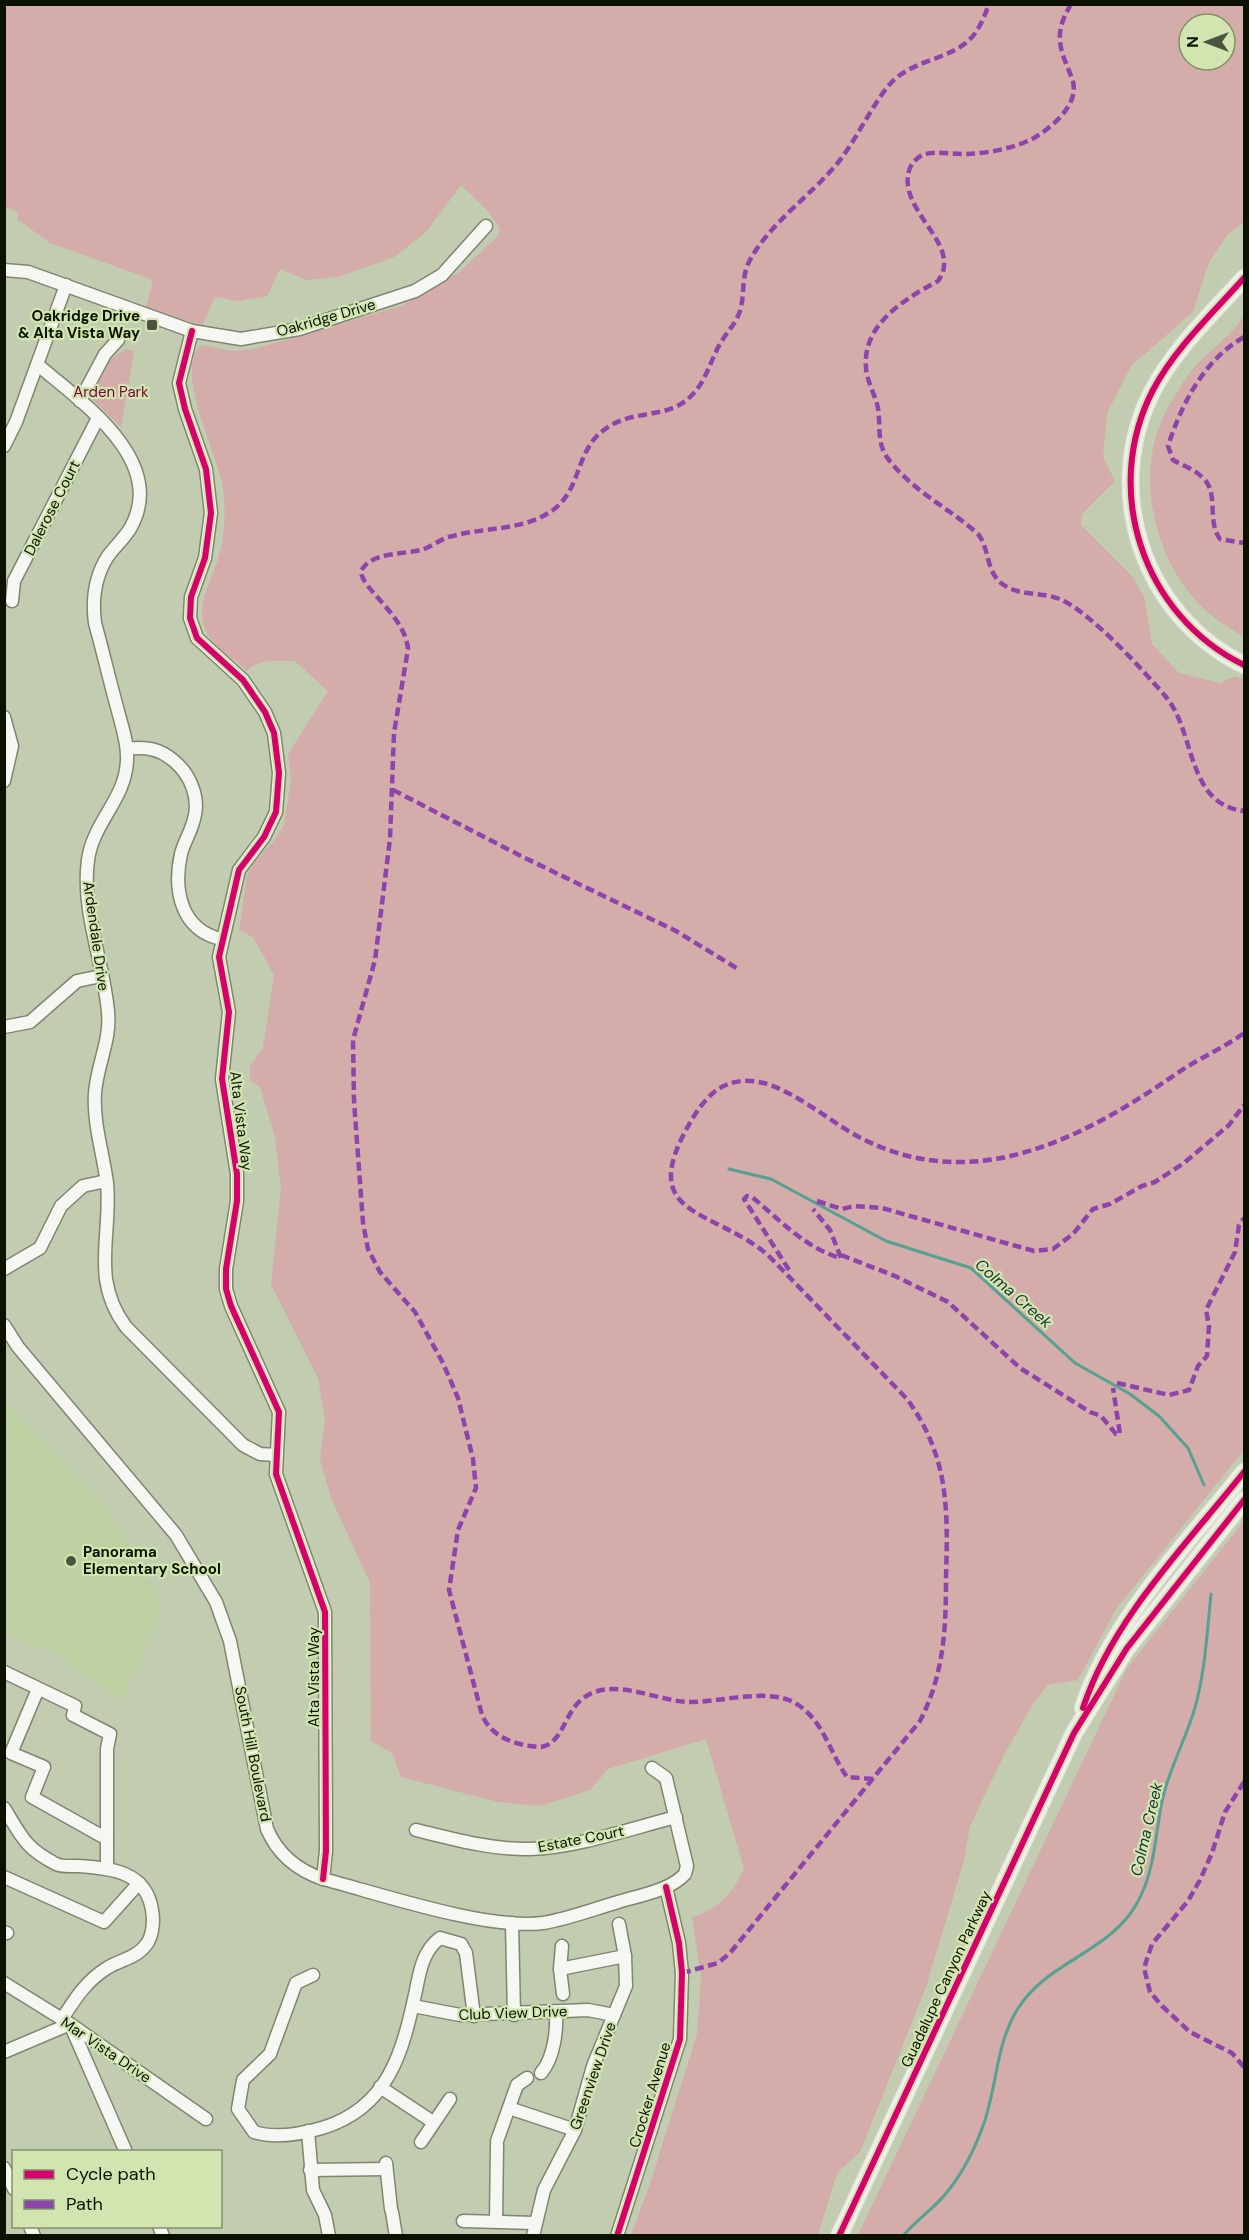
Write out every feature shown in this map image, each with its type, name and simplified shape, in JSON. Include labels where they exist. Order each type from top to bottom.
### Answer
[{"type":"main road","points":[[1245,278],[1181,350],[1158,381],[1136,435],[1130,483],[1136,531],[1158,586],[1174,609],[1201,637],[1245,665]]},
{"type":"main road","name":"Guadalupe Canyon Parkway","points":[[839,2235],[1074,1733],[1091,1682],[1120,1630],[1245,1472]]},
{"type":"main road","name":"Guadalupe Canyon Parkway","points":[[1074,1733],[1127,1648],[1245,1500]]},
{"type":"street","name":"Oakridge Drive","points":[[4,270],[28,272],[192,331],[241,339],[299,329],[415,291],[442,275],[486,226]]},
{"type":"street","points":[[4,446],[38,365],[66,285]]},
{"type":"street","name":"Alta Vista Way","points":[[192,331],[179,383],[185,409],[206,469],[212,513],[205,558],[191,597],[190,618],[197,638],[243,680],[265,712],[274,733],[279,773],[276,812],[264,837],[239,870],[230,916],[221,939],[219,957],[228,1012],[222,1079],[237,1174],[237,1201],[226,1289],[231,1306],[279,1412],[276,1455],[281,1490],[325,1612],[327,1632],[326,1851],[323,1879]]},
{"type":"street","points":[[80,401],[105,354],[118,340]]},
{"type":"street","name":"Ardendale Drive","points":[[38,365],[80,401],[122,442],[129,454],[138,486],[135,517],[131,528],[104,564],[94,603],[95,623],[127,749],[126,772],[120,793],[95,834],[88,860],[88,889],[108,1023],[95,1102],[109,1210],[104,1248],[104,1275],[110,1299],[119,1318],[243,1445],[260,1454],[276,1455]]},
{"type":"street","name":"Dalerose Court","points":[[12,601],[14,581],[98,418]]},
{"type":"street","points":[[4,717],[12,746],[4,781]]},
{"type":"street","points":[[127,749],[143,747],[168,756],[178,764],[191,784],[195,795],[195,817],[180,862],[180,902],[187,917],[196,928],[221,939]]},
{"type":"street","points":[[4,1027],[30,1022],[78,981],[101,976]]},
{"type":"street","points":[[4,1269],[40,1248],[61,1206],[83,1186],[106,1181]]},
{"type":"street","name":"South Hill Boulevard","points":[[4,1325],[18,1347],[176,1535],[216,1602],[230,1641],[264,1819],[280,1853],[308,1874],[323,1879],[476,1917],[512,1923],[543,1923],[666,1887]]},
{"type":"street","points":[[4,1672],[75,1706],[73,1715],[110,1734],[107,1749],[107,1868]]},
{"type":"street","points":[[38,1689],[11,1753],[44,1767],[32,1797],[107,1839]]},
{"type":"street","points":[[652,1768],[666,1778],[687,1866],[680,1880],[666,1887]]},
{"type":"street","points":[[4,1808],[28,1848],[58,1866],[107,1868],[126,1872],[139,1883],[151,1901],[154,1922],[147,1944],[132,1957],[108,1967],[86,1983],[66,2021],[4,2052]]},
{"type":"street","name":"Estate Court","points":[[416,1830],[481,1845],[530,1849],[578,1842],[676,1817]]},
{"type":"street","points":[[6,1883],[104,1922],[139,1883]]},
{"type":"street","name":"Crocker Avenue","points":[[617,2235],[680,2039],[682,1973],[679,1943],[666,1887]]},
{"type":"street","points":[[512,1923],[514,2015]]},
{"type":"street","name":"Greenview Drive","points":[[534,2229],[549,2177],[575,2130],[593,2066],[626,1986],[625,1956],[619,1924]]},
{"type":"street","points":[[313,1975],[296,1983],[270,2054],[260,2066],[246,2074],[237,2102],[242,2116],[254,2132],[272,2136],[308,2131],[354,2115],[365,2106],[380,2088],[401,2052],[420,1971],[429,1947],[440,1938],[448,1938],[461,1944],[466,1953],[474,2016]]},
{"type":"street","points":[[562,1946],[560,1969],[563,1994]]},
{"type":"street","points":[[560,1969],[625,1956]]},
{"type":"street","name":"Mar Vista Drive","points":[[4,1983],[66,2021],[206,2119]]},
{"type":"street","name":"Club View Drive","points":[[413,2006],[446,2014],[474,2016],[588,2010],[614,2015]]},
{"type":"street","points":[[541,2073],[548,2065],[557,2026],[556,2012]]},
{"type":"street","points":[[66,2021],[126,2150]]},
{"type":"street","points":[[496,2221],[497,2143],[517,2085],[527,2078]]},
{"type":"street","points":[[380,2088],[433,2122]]},
{"type":"street","points":[[421,2142],[450,2099]]},
{"type":"street","points":[[508,2108],[575,2130]]},
{"type":"street","points":[[308,2131],[313,2190],[325,2215],[329,2235]]},
{"type":"street","points":[[310,2170],[386,2166],[396,2235]]},
{"type":"street","points":[[4,2168],[12,2185]]},
{"type":"street","points":[[463,2222],[496,2221],[534,2229]]},
{"type":"shaded area","name":"Panorama Elementary School","points":[[5,1402],[112,1514],[162,1608],[122,1701],[55,1653],[5,1636]]},
{"type":"green space","points":[[4,5],[1244,5],[1244,222],[1228,234],[1209,262],[1193,312],[1131,366],[1107,413],[1103,457],[1115,481],[1082,514],[1081,525],[1132,576],[1144,596],[1152,644],[1179,673],[1220,683],[1235,676],[1244,679],[1244,1450],[1116,1609],[1078,1680],[1048,1685],[1034,1702],[1005,1753],[970,1826],[964,1861],[926,1987],[860,2152],[837,2173],[818,2235],[631,2235],[650,2184],[697,2034],[701,1977],[692,1918],[723,1900],[734,1887],[744,1869],[706,1739],[608,1769],[590,1790],[540,1806],[498,1802],[401,1777],[392,1753],[371,1741],[370,1583],[331,1498],[320,1459],[325,1421],[318,1378],[271,1284],[281,1189],[275,1137],[260,1087],[250,1080],[250,1066],[263,1048],[274,975],[253,937],[239,930],[247,876],[254,862],[273,842],[284,825],[291,781],[288,754],[328,691],[295,661],[263,662],[247,671],[218,647],[204,627],[203,606],[220,552],[224,528],[224,504],[220,474],[194,392],[193,357],[201,345],[233,351],[254,349],[401,306],[458,273],[498,236],[500,228],[487,210],[461,185],[426,232],[394,257],[338,277],[307,280],[280,269],[267,296],[237,301],[215,297],[202,326],[146,307],[153,280],[50,243],[17,219],[18,212],[5,207]]},
{"type":"green space","points":[[1244,314],[1244,637],[1210,614],[1180,580],[1159,536],[1150,490],[1154,444],[1168,407],[1195,367],[1234,329]]},
{"type":"green space","name":"Arden Park","points":[[126,349],[134,351],[121,427],[91,398],[111,359]]},
{"type":"green space","points":[[1244,1521],[1244,2235],[858,2235],[1127,1668]]},
{"type":"waterway","name":"Colma Creek","points":[[729,1169],[771,1179],[886,1241],[971,1268],[1075,1363],[1130,1394],[1159,1416],[1188,1448],[1204,1485]]},
{"type":"waterway","name":"Colma Creek","points":[[903,2236],[943,2197],[969,2159],[984,2123],[1005,2037],[1017,2010],[1042,1982],[1117,1928],[1139,1901],[1153,1857],[1166,1786],[1198,1697],[1211,1594]]},
{"type":"marked path","points":[[873,1779],[847,1777],[813,1718],[795,1703],[784,1698],[757,1696],[687,1702],[627,1690],[603,1690],[592,1693],[575,1706],[556,1738],[541,1747],[523,1745],[506,1739],[492,1730],[482,1715],[449,1590],[458,1530],[476,1488],[473,1459],[458,1398],[443,1363],[415,1312],[380,1272],[368,1249],[363,1223],[354,1101],[353,1040],[375,960],[390,839],[394,733],[408,649],[399,625],[368,586],[361,571],[373,560],[381,557],[417,551],[449,537],[465,533],[517,525],[542,517],[553,510],[568,494],[589,446],[608,427],[634,417],[671,409],[693,394],[702,382],[721,342],[738,315],[747,268],[757,249],[778,223],[837,164],[890,84],[909,69],[964,45],[977,30],[989,4]]},
{"type":"marked path","points":[[1071,4],[1061,25],[1060,45],[1074,91],[1062,115],[1034,138],[1019,145],[976,153],[922,155],[913,162],[910,168],[908,183],[911,198],[937,240],[943,254],[944,267],[938,281],[912,296],[888,315],[871,338],[866,368],[878,408],[882,448],[889,460],[920,491],[978,534],[992,572],[1001,583],[1022,592],[1062,600],[1088,618],[1117,644],[1166,697],[1176,712],[1194,765],[1212,795],[1225,806],[1244,811]]},
{"type":"marked path","points":[[1244,337],[1217,358],[1196,384],[1180,414],[1168,446],[1173,460],[1195,472],[1207,483],[1212,498],[1214,523],[1220,539],[1244,543]]},
{"type":"marked path","points":[[393,790],[523,857],[676,931],[738,969]]},
{"type":"marked path","points":[[682,1973],[718,1963],[730,1953],[920,1721],[934,1686],[942,1651],[947,1553],[946,1506],[938,1463],[921,1421],[907,1399],[768,1255],[746,1239],[687,1206],[675,1193],[671,1176],[676,1153],[691,1121],[706,1100],[718,1089],[733,1082],[757,1082],[787,1092],[846,1130],[902,1154],[945,1162],[987,1160],[1028,1152],[1068,1137],[1145,1095],[1244,1033]]},
{"type":"marked path","points":[[817,1201],[842,1209],[854,1206],[882,1208],[1034,1251],[1053,1249],[1073,1234],[1093,1209],[1110,1204],[1142,1186],[1155,1182],[1184,1163],[1229,1125],[1244,1105]]},
{"type":"marked path","points":[[789,1270],[744,1199],[747,1196],[752,1197],[805,1241],[828,1254],[841,1258],[830,1230],[813,1209]]},
{"type":"marked path","points":[[1117,1383],[1169,1395],[1189,1390],[1198,1366],[1207,1356],[1209,1326],[1206,1310],[1235,1252],[1239,1225],[1244,1218]]},
{"type":"marked path","points":[[841,1255],[895,1276],[948,1302],[1020,1368],[1090,1412],[1101,1416],[1116,1434],[1120,1434],[1113,1388]]},
{"type":"marked path","points":[[1244,1782],[1225,1812],[1212,1853],[1200,1880],[1188,1901],[1152,1944],[1144,1968],[1150,1992],[1162,2006],[1190,2032],[1232,2053],[1244,2067]]},
{"type":"cycle path","points":[[1244,278],[1195,331],[1172,360],[1153,390],[1138,429],[1131,468],[1132,508],[1141,547],[1157,583],[1180,615],[1209,643],[1244,665]]},
{"type":"cycle path","points":[[192,331],[179,383],[185,409],[206,469],[211,513],[205,558],[191,597],[190,618],[197,638],[243,680],[265,712],[274,733],[279,773],[276,812],[264,837],[239,870],[219,957],[229,1012],[222,1079],[237,1174],[237,1201],[226,1269],[226,1289],[231,1306],[279,1412],[276,1474],[325,1612],[326,1851],[323,1879]]},
{"type":"cycle path","points":[[1083,1708],[1096,1675],[1132,1613],[1244,1472]]},
{"type":"cycle path","points":[[839,2236],[1074,1733],[1127,1648],[1244,1500]]},
{"type":"cycle path","points":[[617,2236],[680,2039],[682,1973],[679,1943],[666,1887]]},
{"type":"place","name":"Oakridge Drive & Alta Vista Way","points":[[152,325]]},
{"type":"place","name":"Panorama Elementary School","points":[[71,1561]]}]
